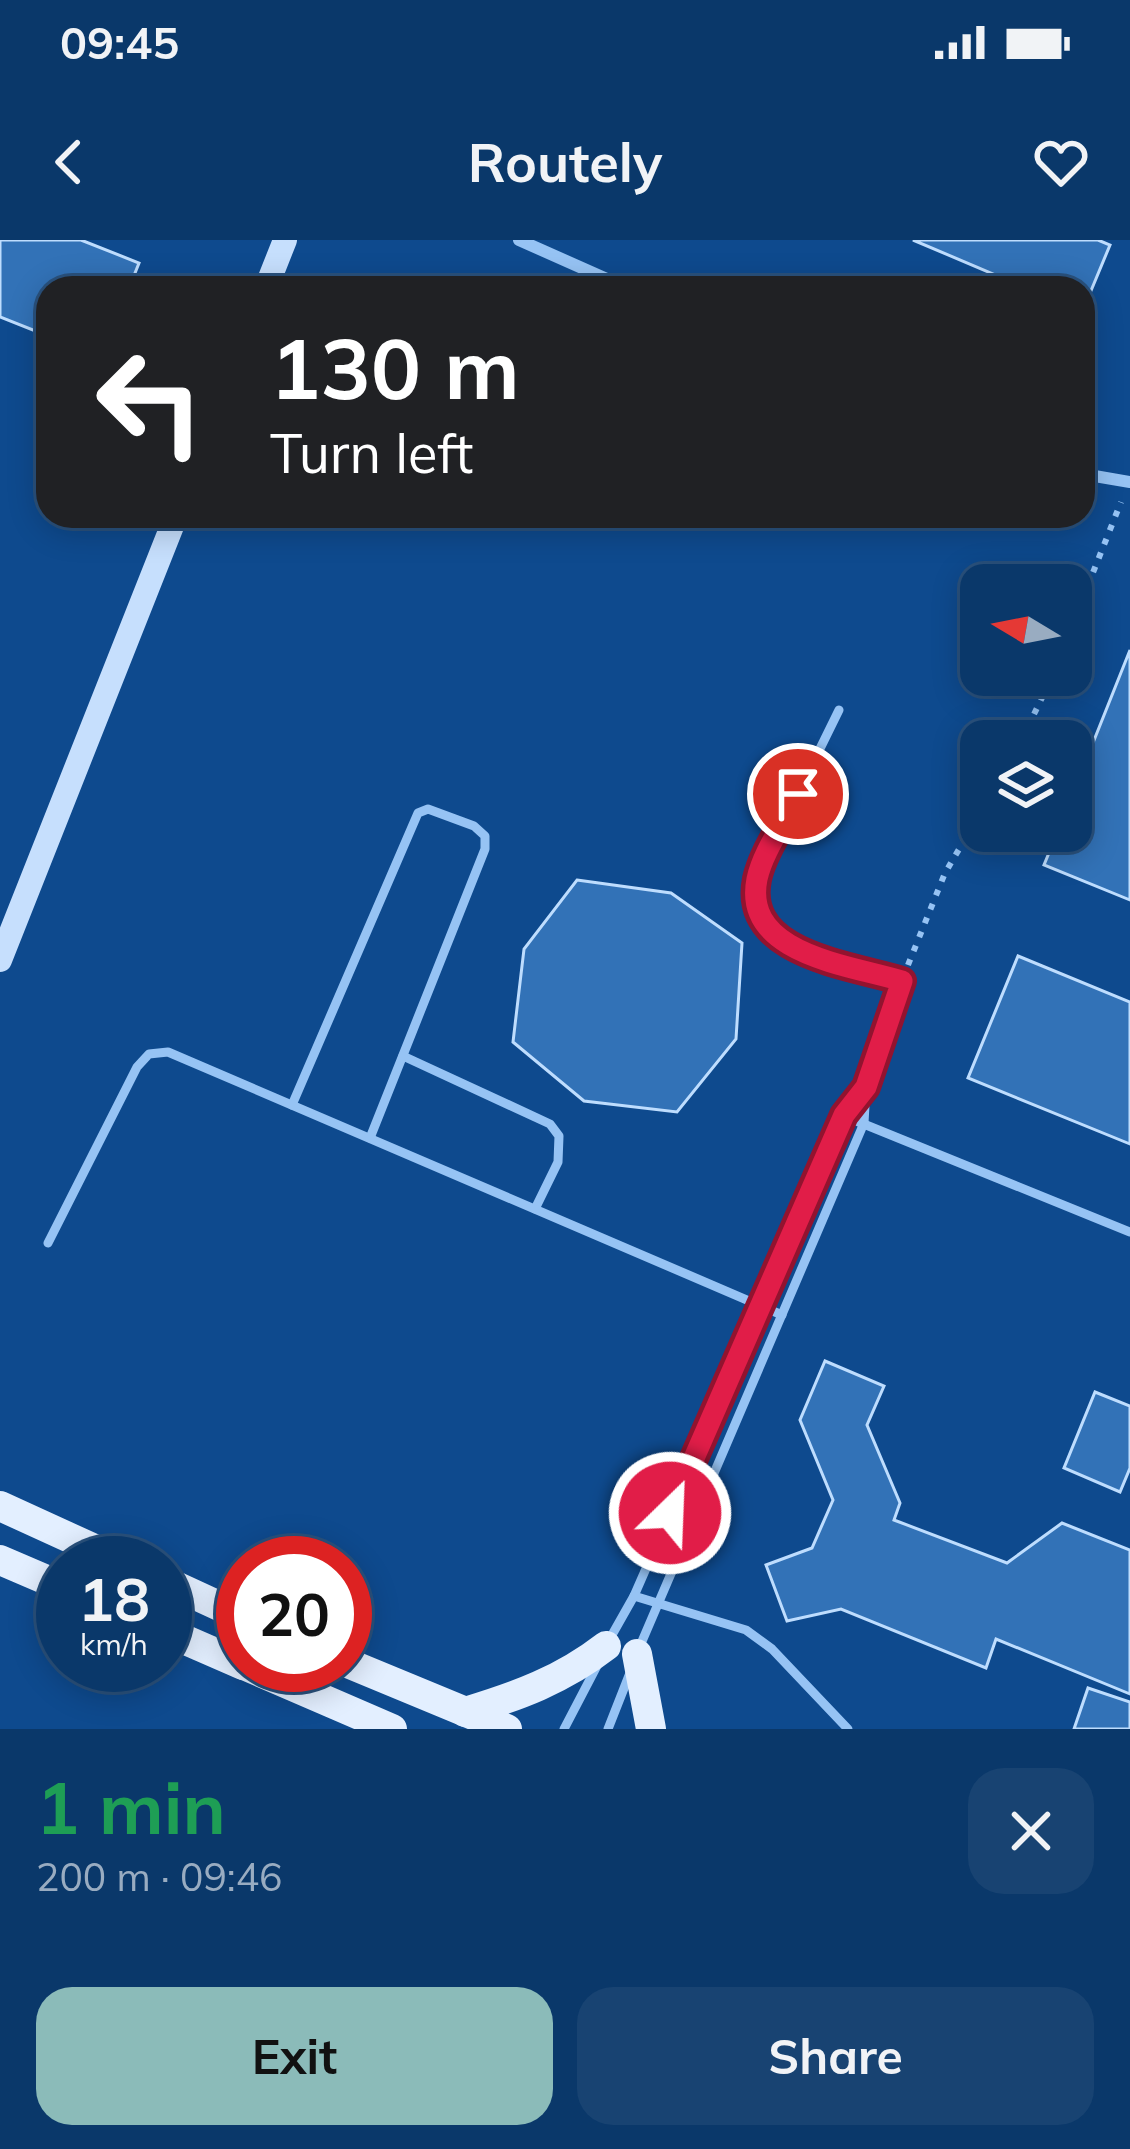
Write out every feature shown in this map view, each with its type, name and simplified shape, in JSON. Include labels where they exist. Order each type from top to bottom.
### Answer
[{"type":"main road","points":[[0,1506],[66,1536]]},
{"type":"main road","points":[[0,1560],[36,1575]]},
{"type":"main road","points":[[465,1712],[544,1686],[576,1670],[606,1646]]},
{"type":"main road","points":[[637,1654],[651,1729]]},
{"type":"main road","points":[[372,1672],[507,1729]]},
{"type":"main road","points":[[306,1692],[392,1729]]},
{"type":"street","points":[[271,276],[285,240]]},
{"type":"street","points":[[519,240],[600,276]]},
{"type":"street","points":[[1095,476],[1130,482]]},
{"type":"street","points":[[0,960],[6,926],[171,528]]},
{"type":"lane","points":[[608,1729],[658,1601],[864,1123],[866,1087],[902,981],[796,949],[770,933],[759,917],[758,877],[839,710]]},
{"type":"lane","points":[[292,1105],[418,813],[428,809],[474,826],[485,836],[485,849],[370,1138]]},
{"type":"lane","points":[[47,1244],[137,1067],[149,1054],[168,1052],[782,1315]]},
{"type":"lane","points":[[403,1056],[550,1124],[559,1136],[560,1150],[535,1209]]},
{"type":"lane","points":[[564,1729],[634,1595],[844,1115],[866,1087]]},
{"type":"lane","points":[[844,1115],[1130,1232]]},
{"type":"lane","points":[[634,1595],[746,1630],[772,1649],[848,1729]]},
{"type":"path","points":[[1092,576],[1130,482]]},
{"type":"path","points":[[902,981],[945,873],[960,848]]},
{"type":"building","points":[[0,240],[81,240],[139,263],[134,276],[36,276],[36,331],[0,317]]},
{"type":"building","points":[[913,240],[1098,240],[1110,245],[1095,281],[1095,276],[998,276]]},
{"type":"building","points":[[1130,650],[1130,900],[1044,865],[1049,852],[1092,852],[1092,745]]},
{"type":"building","points":[[577,880],[671,893],[742,943],[736,1039],[677,1112],[584,1101],[513,1042],[524,949]]},
{"type":"building","points":[[1018,956],[1130,1002],[1130,1144],[968,1078]]},
{"type":"building","points":[[825,1361],[884,1386],[867,1425],[900,1503],[894,1520],[1007,1563],[1062,1523],[1130,1550],[1130,1694],[996,1639],[986,1668],[841,1609],[787,1621],[766,1565],[812,1548],[833,1500],[800,1420]]},
{"type":"building","points":[[1095,1392],[1130,1406],[1130,1468],[1120,1492],[1064,1468]]},
{"type":"building","points":[[1088,1688],[1130,1702],[1130,1729],[1074,1729]]},
{"type":"route","points":[[670,1513],[844,1115],[866,1087],[902,981],[796,949],[770,933],[759,917],[758,877],[798,794]]}]
